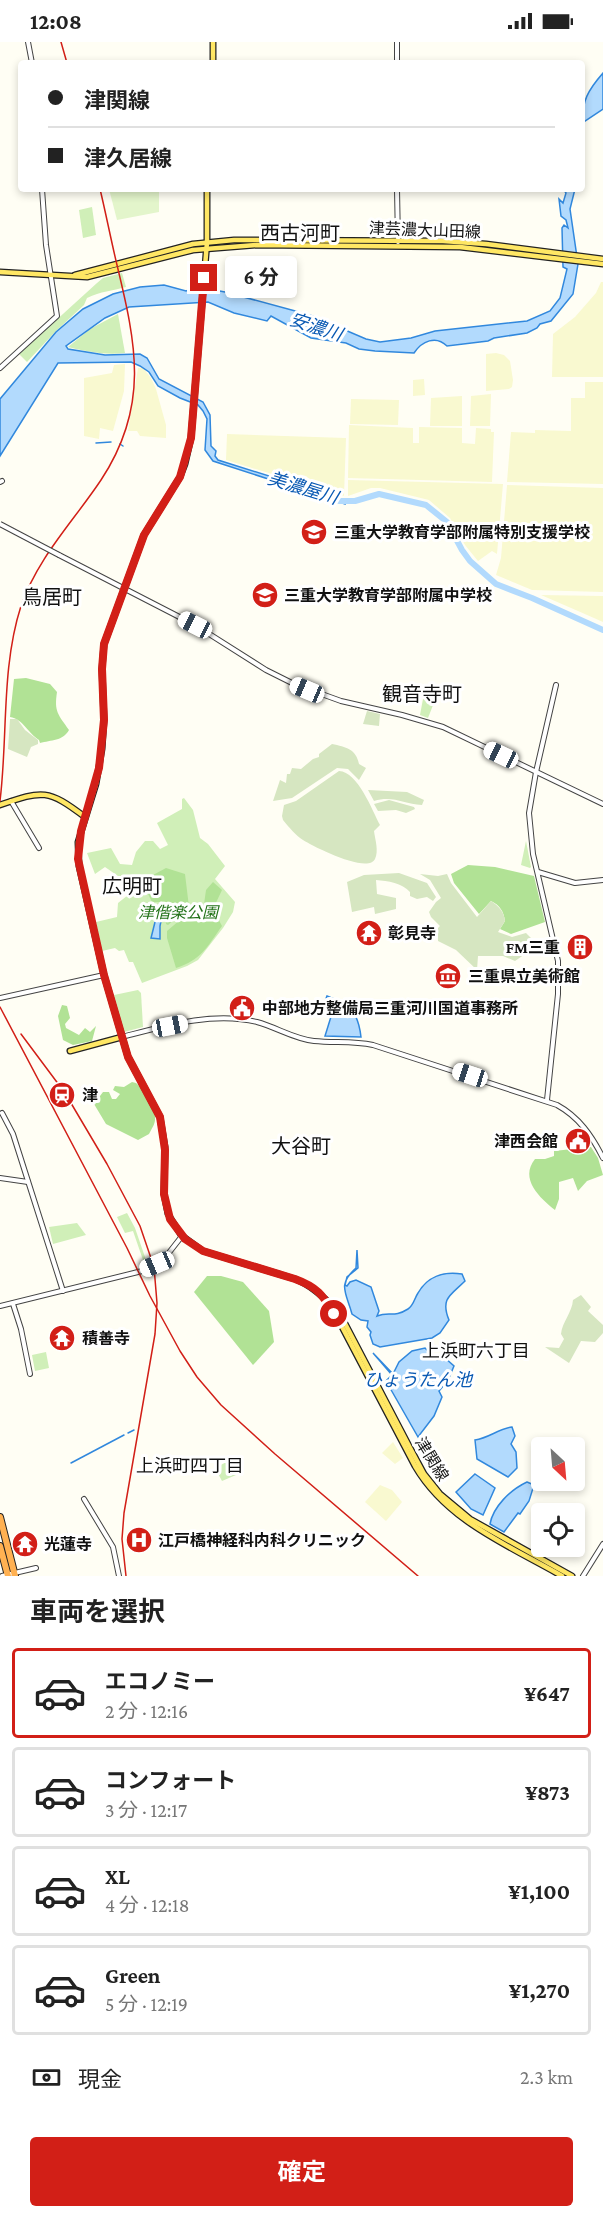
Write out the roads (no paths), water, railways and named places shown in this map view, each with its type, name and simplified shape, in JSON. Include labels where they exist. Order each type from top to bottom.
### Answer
[{"type":"highway","points":[[0,1517],[10,1575]]},
{"type":"highway","points":[[0,1546],[10,1575]]},
{"type":"main road","points":[[213,42],[213,60]]},
{"type":"main road","name":"津関線","points":[[207,192],[204,278],[191,438],[182,472],[144,535],[102,654],[102,741],[96,784],[78,842],[78,859],[104,975],[129,1060],[160,1117],[165,1147],[165,1202],[170,1219],[182,1236],[191,1244],[212,1255],[301,1281],[316,1290],[339,1312],[424,1474],[440,1494],[470,1519],[572,1576]]},
{"type":"main road","name":"津芸濃大山田線","points":[[0,272],[78,277],[98,275],[206,245],[268,239],[398,243],[467,242],[600,261]]},
{"type":"main road","points":[[2,804],[35,794],[45,794],[61,799],[85,817]]},
{"type":"main road","points":[[70,1052],[122,1037]]},
{"type":"main road","name":"津関線","points":[[329,1302],[415,1466],[429,1488],[450,1509],[468,1522],[562,1576]]},
{"type":"street","points":[[28,42],[31,60]]},
{"type":"street","points":[[397,42],[397,60]]},
{"type":"street","points":[[0,368],[57,316],[50,275],[42,192]]},
{"type":"street","points":[[397,192],[398,243]]},
{"type":"street","points":[[0,524],[195,625],[266,670],[294,684],[334,698],[436,725],[603,804]]},
{"type":"street","points":[[548,1100],[559,981],[555,946],[529,828],[530,802],[556,685]]},
{"type":"street","points":[[11,801],[39,848]]},
{"type":"street","points":[[537,872],[575,883],[603,880]]},
{"type":"street","points":[[0,998],[104,975]]},
{"type":"street","points":[[122,1037],[196,1021],[236,1018],[258,1022],[313,1041],[346,1041],[373,1045],[548,1100],[565,1109],[580,1121],[603,1158]]},
{"type":"street","points":[[2,1113],[14,1134],[63,1290]]},
{"type":"street","points":[[0,1178],[28,1182]]},
{"type":"street","points":[[0,1306],[142,1271],[164,1259],[182,1236]]},
{"type":"street","points":[[13,1304],[21,1329],[30,1374]]},
{"type":"street","points":[[84,1499],[113,1547],[118,1576]]},
{"type":"street","points":[[583,1576],[603,1544]]},
{"type":"street","points":[[10,1575],[36,1568]]},
{"type":"water","points":[[603,73],[603,109],[585,121],[585,102],[593,85]]},
{"type":"water","name":"安濃川","points":[[574,192],[570,209],[578,264],[573,294],[551,321],[540,324],[527,333],[447,346],[434,340],[421,345],[414,353],[375,351],[359,349],[346,343],[311,338],[271,316],[267,321],[234,313],[208,302],[129,307],[105,318],[66,346],[68,349],[105,355],[140,354],[147,358],[159,379],[203,402],[210,415],[211,446],[216,451],[215,456],[218,460],[345,500],[345,504],[213,461],[205,450],[207,419],[203,411],[198,405],[158,386],[149,372],[131,362],[58,363],[0,456],[0,399],[56,332],[83,309],[113,294],[140,287],[164,285],[186,291],[198,287],[310,315],[366,339],[380,342],[411,338],[435,331],[527,321],[550,311],[560,298],[567,269],[563,267],[562,228],[564,225],[568,228],[566,220],[561,216],[559,199],[563,203],[566,193]]},
{"type":"water","points":[[158,910],[160,914],[163,911],[160,939],[151,938]]},
{"type":"water","points":[[327,996],[352,1010],[358,1021],[361,1037],[325,1036],[334,1007],[331,1002],[325,1001]]},
{"type":"water","points":[[357,1250],[358,1268],[349,1275],[356,1268]]},
{"type":"water","name":"ひょうたん池","points":[[448,1273],[462,1274],[465,1281],[446,1302],[449,1320],[440,1333],[432,1338],[380,1347],[373,1344],[371,1332],[367,1327],[368,1321],[361,1320],[352,1314],[345,1285],[356,1280],[371,1287],[379,1311],[377,1316],[399,1313],[408,1309],[422,1287],[436,1276]]},
{"type":"water","name":"ひょうたん池","points":[[425,1348],[437,1360],[445,1358],[454,1366],[448,1380],[439,1391],[442,1397],[434,1416],[418,1437],[386,1381],[392,1375],[373,1353],[393,1374],[399,1362],[412,1351]]},
{"type":"water","points":[[512,1427],[515,1436],[511,1444],[516,1452],[517,1468],[508,1477],[477,1459],[475,1440]]},
{"type":"water","points":[[475,1474],[495,1488],[483,1515],[471,1509],[456,1492]]},
{"type":"water","points":[[527,1482],[531,1484],[532,1491],[529,1501],[504,1532],[490,1524],[495,1511],[514,1490]]},
{"type":"waterway","points":[[96,443],[111,442]]},
{"type":"waterway","name":"美濃屋川","points":[[339,501],[355,501],[379,494],[426,505],[447,522],[470,561],[496,584],[603,630]]},
{"type":"waterway","points":[[128,1433],[134,1430]]},
{"type":"waterway","points":[[71,1463],[124,1435]]},
{"type":"railway","points":[[61,42],[66,60]]},
{"type":"railway","points":[[0,801],[10,653],[21,606],[46,556],[101,480],[117,453],[133,400],[133,348],[129,322],[101,192]]},
{"type":"railway","points":[[0,1007],[150,1296],[197,1377],[221,1405],[275,1454],[418,1576]]},
{"type":"railway","points":[[21,1034],[65,1093],[107,1164],[140,1226],[154,1267],[157,1303],[155,1334],[124,1513],[122,1539],[126,1576]]},
{"type":"place","name":"三重大学教育学部附属特別支援学校","points":[[314,532]]},
{"type":"place","name":"三重大学教育学部附属中学校","points":[[265,595]]},
{"type":"place","name":"彰見寺","points":[[369,933]]},
{"type":"place","name":"FM三重","points":[[580,947]]},
{"type":"place","name":"三重県立美術館","points":[[448,976]]},
{"type":"place","name":"中部地方整備局三重河川国道事務所","points":[[242,1008]]},
{"type":"place","name":"津","points":[[62,1095]]},
{"type":"place","name":"津西会館","points":[[578,1141]]},
{"type":"place","name":"積善寺","points":[[62,1338]]},
{"type":"place","name":"江戸橋神経科内科クリニック","points":[[139,1540]]},
{"type":"place","name":"光蓮寺","points":[[25,1544]]},
{"type":"district","name":"西古河町","points":[[300,233]]},
{"type":"district","name":"鳥居町","points":[[52,597]]},
{"type":"district","name":"観音寺町","points":[[422,694]]},
{"type":"district","name":"広明町","points":[[132,886]]},
{"type":"district","name":"大谷町","points":[[301,1146]]},
{"type":"district","name":"上浜町六丁目","points":[[476,1351]]},
{"type":"district","name":"上浜町四丁目","points":[[190,1466]]},
{"type":"park label","name":"津偕楽公園","points":[[178,912]]}]
